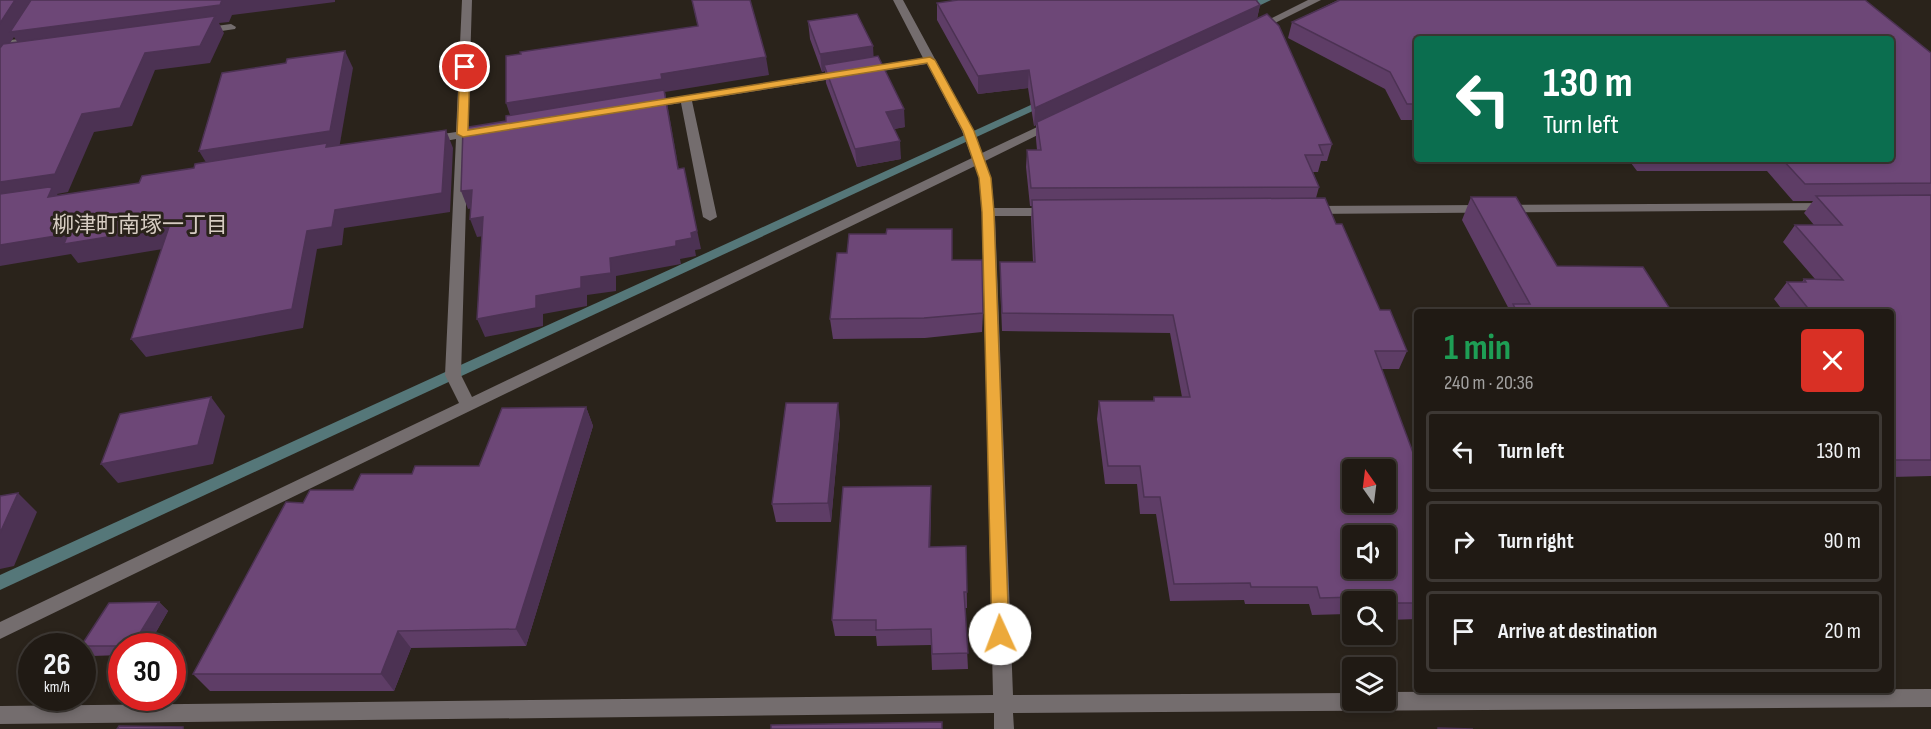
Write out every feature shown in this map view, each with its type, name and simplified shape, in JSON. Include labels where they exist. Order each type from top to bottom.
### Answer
[{"type":"street","points":[[467,0],[453,375],[468,405]]},
{"type":"street","points":[[898,0],[968,131],[985,178],[988,212],[1004,729]]},
{"type":"street","points":[[1242,35],[1316,0]]},
{"type":"street","points":[[185,33],[231,27]]},
{"type":"street","points":[[0,44],[21,37],[10,56]]},
{"type":"street","points":[[639,106],[930,60]]},
{"type":"street","points":[[686,99],[710,217]]},
{"type":"street","points":[[0,631],[1063,119]]},
{"type":"street","points":[[416,142],[498,129]]},
{"type":"street","points":[[1298,210],[1847,207]]},
{"type":"street","points":[[988,212],[1060,212]]},
{"type":"street","points":[[8,720],[1003,704],[1931,698]]},
{"type":"building","points":[[0,0],[15,0],[0,23]]},
{"type":"building","points":[[31,0],[222,0],[220,5],[10,32]]},
{"type":"building","points":[[692,0],[750,0],[766,57],[661,74],[662,79],[506,103],[506,56],[698,26]]},
{"type":"building","points":[[958,0],[1256,0],[1260,5],[1035,108],[1029,70],[978,76],[937,3]]},
{"type":"building","points":[[1340,0],[1865,0],[1931,53],[1931,183],[1805,184],[1785,162],[1894,162],[1894,36],[1414,36],[1414,104],[1407,104],[1390,72],[1292,22]]},
{"type":"building","points":[[857,14],[873,46],[820,54],[808,21]]},
{"type":"building","points":[[1267,14],[1279,26],[1332,144],[1319,145],[1323,155],[1305,155],[1319,187],[1031,188],[1027,150],[1041,150],[1037,122]]},
{"type":"building","points":[[215,16],[200,46],[145,53],[120,108],[82,114],[55,174],[0,182],[0,48],[3,44]]},
{"type":"building","points":[[345,51],[330,131],[199,151],[222,73],[286,63],[287,59]]},
{"type":"building","points":[[878,56],[904,109],[886,112],[900,141],[855,149],[824,65]]},
{"type":"building","points":[[664,90],[678,169],[684,168],[697,231],[691,233],[692,238],[676,241],[676,246],[610,258],[611,273],[581,277],[581,288],[536,296],[536,308],[477,319],[483,217],[470,219],[472,190],[461,191],[463,128],[506,121],[506,116]]},
{"type":"building","points":[[446,130],[442,193],[335,210],[332,227],[307,231],[292,309],[131,339],[169,227],[64,244],[68,234],[0,245],[0,194],[49,187],[52,188],[48,197],[139,183],[142,176],[194,168],[195,164],[327,143],[326,147]]},
{"type":"building","points":[[1931,195],[1931,460],[1894,459],[1894,309],[1809,309],[1787,282],[1806,282],[1804,279],[1843,280],[1795,225],[1842,225],[1816,196]]},
{"type":"building","points":[[1471,197],[1516,197],[1557,266],[1643,267],[1670,309],[1516,309],[1513,304],[1530,304]]},
{"type":"building","points":[[1325,198],[1336,224],[1342,224],[1380,310],[1390,310],[1407,351],[1375,351],[1414,455],[1414,603],[1396,603],[1396,591],[1342,591],[1342,597],[1320,598],[1317,587],[1251,587],[1250,583],[1174,584],[1160,497],[1144,497],[1140,466],[1108,466],[1099,401],[1154,401],[1154,397],[1190,397],[1173,315],[1002,313],[1000,262],[1035,262],[1032,200]]},
{"type":"building","points":[[887,229],[952,229],[952,260],[982,260],[983,313],[924,318],[830,319],[837,253],[847,253],[849,234],[886,234]]},
{"type":"building","points":[[211,397],[198,445],[101,464],[120,414]]},
{"type":"building","points":[[786,403],[838,403],[828,503],[772,504]]},
{"type":"building","points":[[586,407],[516,629],[398,631],[381,674],[193,674],[286,502],[303,503],[310,490],[353,490],[361,474],[412,474],[415,466],[479,466],[502,408]]},
{"type":"building","points":[[931,486],[929,547],[966,546],[967,592],[964,592],[968,653],[932,654],[931,629],[876,630],[876,620],[832,620],[843,487]]},
{"type":"building","points":[[18,493],[0,533],[0,496]]},
{"type":"building","points":[[159,602],[140,633],[108,633],[108,646],[96,646],[96,633],[89,633],[109,603]]},
{"type":"building","points":[[942,722],[942,729],[771,729],[771,725]]},
{"type":"building","points":[[119,726],[183,727],[183,729],[117,729]]},
{"type":"waterway","points":[[1243,10],[1266,0]]},
{"type":"waterway","points":[[0,583],[1046,101]]},
{"type":"district","name":"柳津町南塚一丁目","points":[[140,225]]},
{"type":"route","points":[[465,67],[463,134],[930,60],[968,131],[985,178],[988,212],[1000,634]]}]
